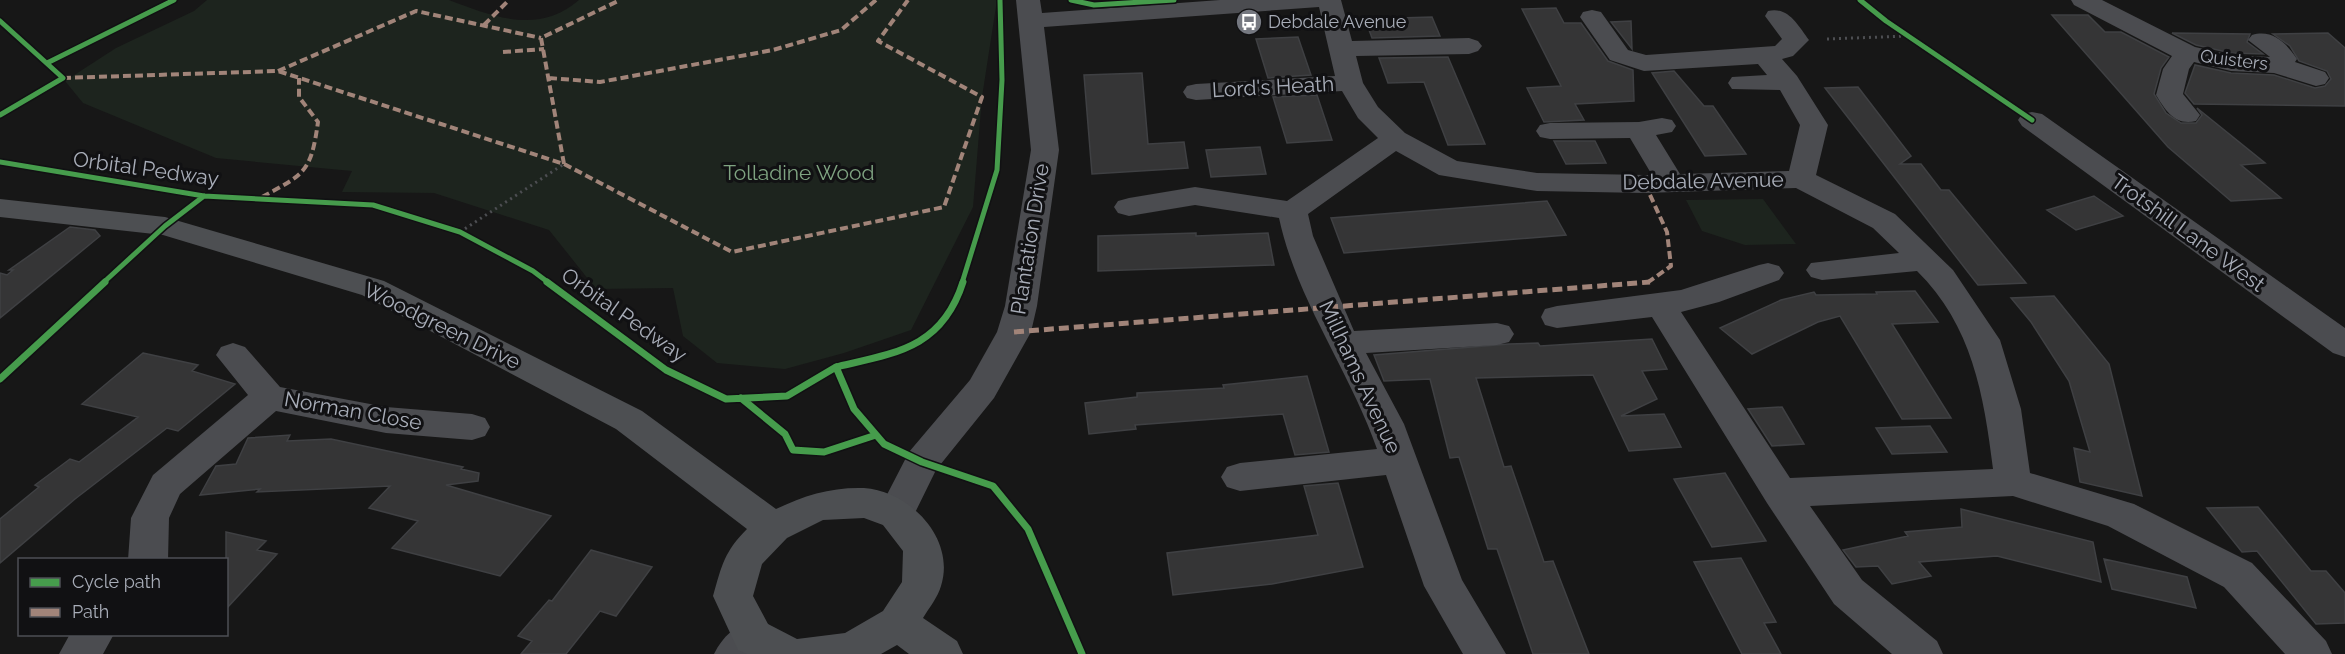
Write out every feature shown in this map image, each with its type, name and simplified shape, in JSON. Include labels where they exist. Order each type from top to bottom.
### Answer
[{"type":"main road","name":"Woodgreen Drive","points":[[0,208],[165,226],[373,288],[629,420],[773,527]]},
{"type":"main road","points":[[758,648],[734,596],[744,557],[773,527],[818,506],[866,503],[896,514],[923,547],[922,585],[898,623],[852,650],[805,654]]},
{"type":"main road","points":[[898,623],[942,654]]},
{"type":"street","points":[[1029,10],[1320,0]]},
{"type":"street","name":"Debdale Avenue","points":[[1329,0],[1344,49],[1350,83],[1368,112],[1395,139],[1449,169],[1538,182],[1645,184],[1670,181],[1801,178],[1884,221],[1927,260],[1942,277],[1983,340],[2003,409],[2013,482]]},
{"type":"street","name":"Quisters","points":[[2083,0],[2181,61],[2277,66],[2284,59],[2277,48],[2261,40]]},
{"type":"street","name":"Plantation Drive","points":[[896,514],[922,462],[982,388],[1014,332],[1022,306],[1045,150],[1029,10]]},
{"type":"street","points":[[1592,18],[1619,55],[1644,63],[1765,56],[1784,51],[1796,40],[1776,16]]},
{"type":"street","points":[[1344,49],[1469,46]]},
{"type":"street","points":[[1765,56],[1788,82],[1814,125],[1801,178]]},
{"type":"street","points":[[2181,61],[2169,95],[2186,115]]},
{"type":"street","points":[[2277,66],[2316,78]]},
{"type":"street","points":[[1741,83],[1788,82]]},
{"type":"street","name":"Lord's Heath","points":[[1196,92],[1350,83]]},
{"type":"street","name":"Trotshill Lane West","points":[[2032,120],[2345,345]]},
{"type":"street","points":[[1550,131],[1650,128],[1670,181]]},
{"type":"street","points":[[1129,207],[1195,196],[1292,211],[1395,139]]},
{"type":"street","name":"Millhams Avenue","points":[[1292,211],[1298,236],[1326,308],[1386,424],[1444,586],[1485,654]]},
{"type":"street","points":[[1822,270],[1927,260]]},
{"type":"street","points":[[1557,317],[1661,306],[1702,297],[1747,277],[1768,273]]},
{"type":"street","points":[[1661,306],[1780,493],[1848,592],[1922,654]]},
{"type":"street","points":[[1344,343],[1497,334]]},
{"type":"street","name":"Norman Close","points":[[233,355],[269,396],[386,420],[472,427]]},
{"type":"street","name":"Norman Close","points":[[148,558],[150,518],[166,485],[269,396]]},
{"type":"street","points":[[1240,477],[1400,460]]},
{"type":"street","points":[[1780,493],[2013,482],[2121,515],[2238,575],[2311,654]]},
{"type":"street","points":[[80,654],[93,636]]},
{"type":"path","points":[[1894,26],[1918,43]]},
{"type":"path","points":[[1796,40],[1908,36]]},
{"type":"path","points":[[460,232],[564,164]]},
{"type":"path","points":[[449,228],[470,237]]},
{"type":"green space","name":"Tolladine Wood","points":[[207,0],[449,0],[499,17],[532,20],[564,11],[579,0],[997,0],[982,97],[973,207],[911,330],[844,353],[785,369],[717,363],[683,336],[673,288],[596,289],[549,230],[434,193],[342,192],[352,171],[216,158],[83,103],[65,81],[116,48],[194,11]]},
{"type":"green space","points":[[1763,199],[1796,244],[1745,245],[1702,231],[1686,200]]},
{"type":"building","points":[[1556,8],[1564,23],[1581,23],[1608,61],[1633,70],[1634,101],[1575,104],[1584,120],[1544,122],[1527,88],[1561,86],[1522,9]]},
{"type":"building","points":[[2052,15],[2088,15],[2105,32],[2121,32],[2169,57],[2161,68],[2154,94],[2166,113],[2181,123],[2196,123],[2202,115],[2197,108],[2265,163],[2241,165],[2281,198],[2231,201],[2168,147]]},
{"type":"building","points":[[1432,17],[1440,36],[1372,38],[1365,19]]},
{"type":"building","points":[[1631,21],[1632,49],[1611,22]]},
{"type":"building","points":[[2172,33],[2250,34],[2247,42],[2263,54],[2231,53],[2196,45]]},
{"type":"building","points":[[2328,33],[2345,48],[2345,106],[2194,104],[2185,93],[2195,65],[2231,73],[2274,75],[2315,88],[2325,86],[2331,79],[2327,71],[2299,61],[2290,46],[2273,34]]},
{"type":"building","points":[[1298,37],[1311,75],[1268,78],[1256,39]]},
{"type":"building","points":[[1448,57],[1485,144],[1448,145],[1424,82],[1388,83],[1379,58]]},
{"type":"building","points":[[1674,71],[1704,106],[1713,106],[1746,154],[1705,156],[1652,73]]},
{"type":"building","points":[[1142,73],[1148,144],[1184,142],[1188,168],[1092,174],[1084,75]]},
{"type":"building","points":[[1858,87],[1911,156],[1900,164],[1921,164],[1941,190],[1949,190],[2026,283],[1978,285],[1825,88]]},
{"type":"building","points":[[1317,95],[1332,140],[1287,143],[1273,97]]},
{"type":"building","points":[[1554,141],[1595,141],[1606,163],[1566,164]]},
{"type":"building","points":[[1260,147],[1266,174],[1211,177],[1206,150]]},
{"type":"building","points":[[2094,196],[2123,216],[2076,230],[2047,210]]},
{"type":"building","points":[[1547,201],[1566,235],[1344,253],[1331,218]]},
{"type":"building","points":[[70,227],[95,230],[100,236],[0,318],[0,273],[7,275],[13,270],[9,270]]},
{"type":"building","points":[[1196,233],[1196,236],[1268,233],[1274,265],[1098,271],[1098,236]]},
{"type":"building","points":[[1915,291],[1938,322],[1892,324],[1951,418],[1902,419],[1840,316],[1818,322],[1752,354],[1720,328],[1781,300],[1814,292],[1816,295]]},
{"type":"building","points":[[2054,296],[2109,364],[2142,496],[2080,482],[2074,448],[2090,452],[2069,381],[2031,322],[2011,298]]},
{"type":"building","points":[[1652,339],[1667,369],[1642,371],[1657,399],[1621,416],[1664,414],[1681,447],[1629,451],[1593,375],[1476,378],[1504,467],[1511,466],[1544,562],[1553,561],[1589,654],[1533,654],[1497,549],[1488,549],[1459,457],[1450,458],[1430,379],[1384,381],[1374,355],[1509,344],[1538,343],[1540,346]]},
{"type":"building","points":[[143,353],[198,365],[192,371],[235,384],[178,431],[167,428],[75,499],[0,563],[0,519],[39,487],[35,485],[70,459],[79,462],[138,417],[82,404]]},
{"type":"building","points":[[1307,376],[1329,452],[1295,455],[1283,414],[1135,425],[1136,429],[1089,434],[1085,403],[1137,397],[1137,393],[1224,388],[1223,385]]},
{"type":"building","points":[[1782,407],[1804,444],[1772,446],[1748,409]]},
{"type":"building","points":[[1930,426],[1947,452],[1892,454],[1876,428]]},
{"type":"building","points":[[290,435],[287,441],[331,439],[463,467],[461,469],[479,473],[478,481],[446,485],[551,516],[500,576],[392,548],[418,521],[369,508],[390,486],[257,492],[260,489],[200,495],[216,466],[236,464],[248,438]]},
{"type":"building","points":[[1725,473],[1766,541],[1712,547],[1674,479]]},
{"type":"building","points":[[1338,483],[1363,567],[1272,584],[1173,595],[1167,553],[1318,535],[1304,486]]},
{"type":"building","points":[[2258,507],[2311,571],[2326,571],[2345,593],[2345,623],[2316,624],[2257,551],[2242,552],[2207,508]]},
{"type":"building","points":[[1961,509],[2093,542],[2101,582],[1997,556],[1919,562],[1931,576],[1892,584],[1878,566],[1856,567],[1843,550],[1908,536],[1905,532],[1962,527]]},
{"type":"building","points":[[226,532],[266,541],[257,550],[277,554],[228,607],[228,558],[226,558]]},
{"type":"building","points":[[591,550],[652,567],[616,616],[600,611],[566,654],[521,654],[532,641],[518,636],[549,600],[552,601]]},
{"type":"building","points":[[1741,558],[1776,622],[1764,623],[1781,654],[1742,654],[1694,562]]},
{"type":"building","points":[[2104,559],[2187,577],[2196,608],[2112,589]]},
{"type":"marked path","points":[[484,25],[509,0]]},
{"type":"marked path","points":[[564,164],[541,38],[620,0]]},
{"type":"marked path","points":[[549,78],[600,82],[773,50],[841,30],[876,0]]},
{"type":"marked path","points":[[63,78],[278,71],[564,164],[732,252],[944,207],[982,97],[878,41],[908,0]]},
{"type":"marked path","points":[[278,71],[416,11],[541,38]]},
{"type":"marked path","points":[[503,52],[544,49]]},
{"type":"marked path","points":[[262,197],[298,177],[304,171],[313,153],[318,122],[301,102],[297,91],[299,78]]},
{"type":"marked path","points":[[1014,332],[1648,283],[1671,266],[1671,253],[1667,232],[1645,184]]},
{"type":"cycle path","points":[[47,63],[174,0]]},
{"type":"cycle path","points":[[836,367],[902,351],[932,333],[955,306],[997,170],[1002,80],[1000,0]]},
{"type":"cycle path","points":[[1071,0],[1094,5],[1174,0]]},
{"type":"cycle path","points":[[1860,0],[1886,21],[2032,120]]},
{"type":"cycle path","points":[[0,21],[63,78],[0,115]]},
{"type":"cycle path","name":"Orbital Pedway","points":[[0,162],[204,196],[373,205],[460,232],[533,271],[666,370],[726,399],[787,396],[836,367],[854,409],[884,444],[922,462],[993,486],[1028,529],[1082,654]]},
{"type":"cycle path","name":"Orbital Pedway","points":[[0,379],[165,226],[204,196]]},
{"type":"cycle path","points":[[741,398],[785,434],[793,450],[824,452],[876,435]]},
{"type":"place","name":"Debdale Avenue","points":[[1249,22]]}]
